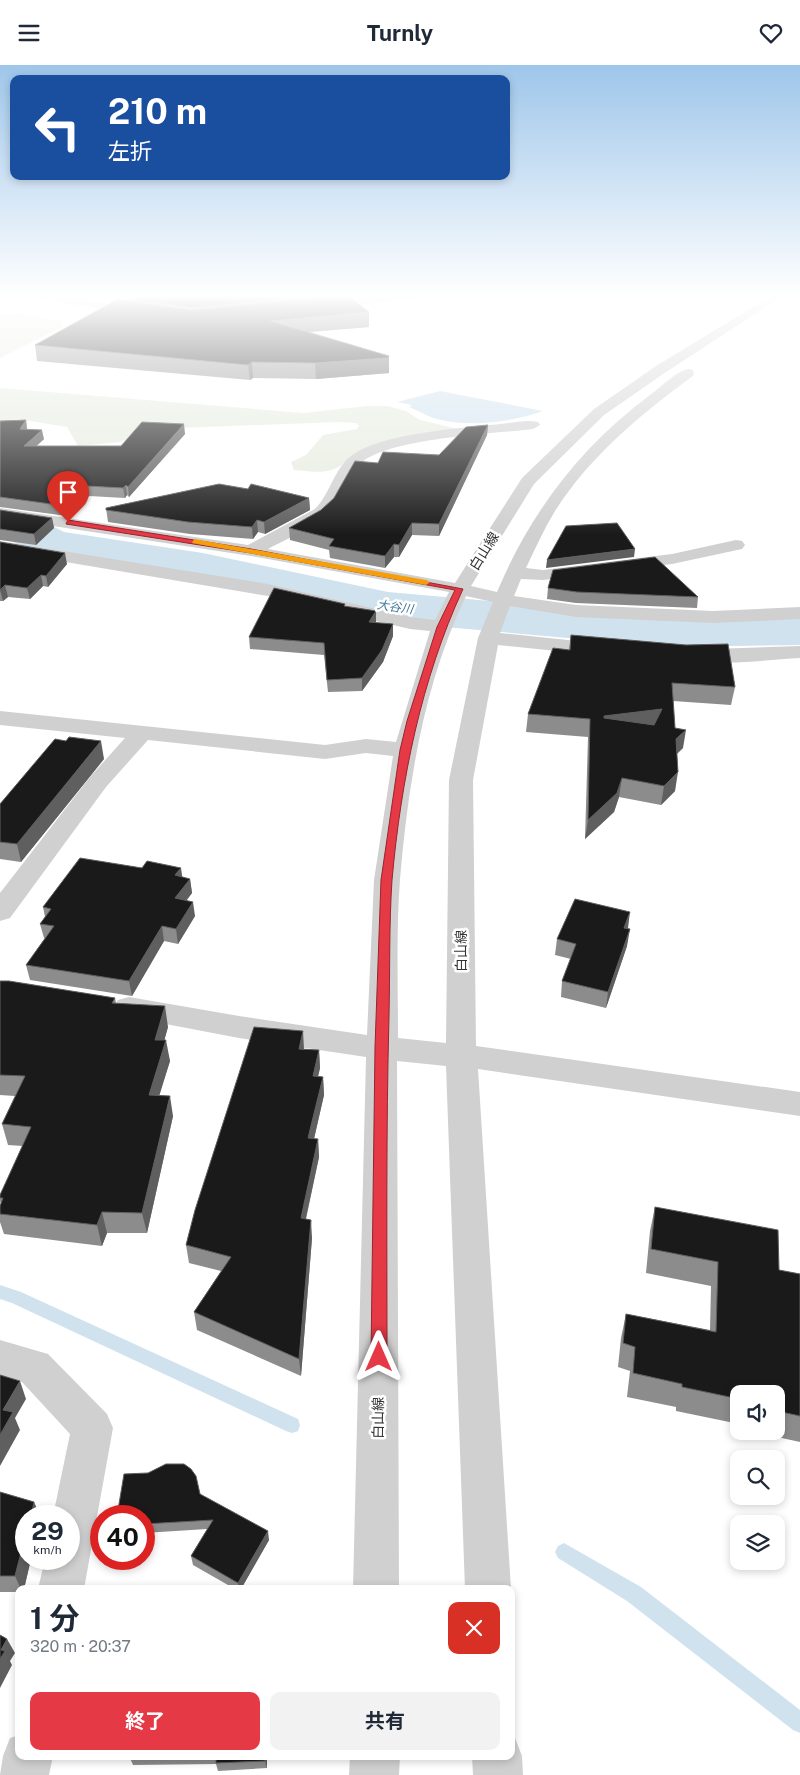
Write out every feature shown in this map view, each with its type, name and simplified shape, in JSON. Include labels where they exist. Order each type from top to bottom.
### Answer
[{"type":"street","name":"白山線","points":[[376,1585],[382,1047],[387,880],[405,750],[443,625],[459,592],[528,481],[599,412],[651,376]]},
{"type":"street","name":"白山線","points":[[488,1585],[461,1055],[461,780],[496,618],[514,573],[547,510],[592,452],[629,417],[684,376]]},
{"type":"street","points":[[251,551],[321,513],[327,507],[355,461],[368,451],[405,442],[534,425]]},
{"type":"street","points":[[0,513],[251,551],[459,592],[496,618],[622,651]]},
{"type":"street","points":[[514,573],[543,575],[672,559],[736,545]]},
{"type":"street","points":[[0,546],[268,590],[410,623],[443,625]]},
{"type":"street","points":[[775,614],[800,606]]},
{"type":"street","points":[[496,618],[576,611],[713,617],[800,613]]},
{"type":"street","points":[[669,653],[725,656],[800,652]]},
{"type":"street","points":[[0,718],[324,751],[366,746],[405,750]]},
{"type":"street","points":[[0,912],[98,781],[142,733]]},
{"type":"street","points":[[106,1003],[239,1027],[382,1047],[461,1055],[800,1099]]},
{"type":"street","points":[[0,1358],[34,1367],[92,1428],[77,1505]]},
{"type":"street","points":[[62,1585],[65,1570]]},
{"type":"street","points":[[24,1775],[27,1760]]},
{"type":"street","points":[[374,1775],[375,1760]]},
{"type":"street","points":[[497,1760],[498,1775]]},
{"type":"shaded area","points":[[0,388],[303,413],[367,406],[387,406],[406,411],[420,420],[458,429],[370,446],[335,469],[317,472],[305,471],[294,470],[291,462],[306,455],[323,435],[357,429],[359,426],[356,423],[338,422],[150,429],[120,442],[78,446],[67,427],[18,419],[0,421]]},
{"type":"water","points":[[440,391],[543,411],[506,421],[467,423],[437,419],[409,407],[412,405],[397,402]]},
{"type":"building","points":[[26,420],[20,429],[42,430],[24,446],[121,446],[142,422],[184,424],[128,487],[126,485],[123,488],[87,486],[65,506],[0,497],[0,421]]},
{"type":"building","points":[[488,425],[439,524],[412,523],[399,545],[394,544],[385,556],[329,546],[334,539],[289,528],[321,510],[334,498],[355,461],[378,463],[383,452],[439,455],[466,427]]},
{"type":"building","points":[[219,484],[248,489],[251,484],[309,498],[264,522],[257,520],[252,527],[188,522],[106,510],[106,508]]},
{"type":"building","points":[[0,510],[52,518],[34,534],[0,529]]},
{"type":"building","points":[[617,523],[635,549],[547,560],[566,526]]},
{"type":"building","points":[[0,542],[65,553],[46,576],[41,575],[27,588],[5,585],[0,590]]},
{"type":"building","points":[[655,557],[698,597],[577,592],[548,588],[553,570]]},
{"type":"building","points":[[274,588],[345,604],[344,606],[376,611],[369,622],[393,624],[382,650],[362,678],[327,680],[324,643],[249,637]]},
{"type":"building","points":[[571,635],[686,645],[728,644],[735,687],[672,683],[675,728],[686,730],[676,739],[678,772],[664,786],[622,778],[617,793],[588,820],[590,719],[528,714],[553,648],[570,650]],"holes":[[[662,709],[654,725],[604,718],[604,716]]]},
{"type":"building","points":[[69,737],[101,741],[17,844],[0,842],[0,804],[55,739],[66,741]]},
{"type":"building","points":[[80,858],[142,868],[147,861],[181,868],[175,875],[190,879],[175,898],[193,902],[176,929],[162,926],[129,981],[26,965],[54,926],[40,924],[51,909],[43,907]]},
{"type":"building","points":[[575,899],[630,912],[624,928],[630,929],[608,992],[562,981],[576,944],[557,939]]},
{"type":"building","points":[[0,981],[115,998],[112,1003],[165,1006],[155,1040],[166,1040],[149,1095],[170,1096],[142,1213],[102,1212],[97,1225],[0,1214],[3,1198],[0,1198],[0,1195],[31,1127],[2,1124],[25,1076],[0,1075]]},
{"type":"building","points":[[254,1027],[303,1031],[299,1049],[319,1050],[313,1076],[323,1077],[308,1138],[318,1139],[301,1218],[311,1220],[299,1359],[194,1312],[231,1257],[186,1245],[195,1210]]},
{"type":"building","points":[[655,1207],[778,1230],[779,1270],[800,1274],[800,1416],[785,1413],[785,1385],[730,1385],[730,1397],[682,1387],[682,1384],[633,1373],[635,1347],[623,1343],[626,1314],[716,1332],[718,1262],[651,1249]]},
{"type":"building","points":[[0,1375],[20,1381],[3,1410],[13,1412],[0,1435]]},
{"type":"building","points":[[166,1464],[184,1464],[196,1476],[200,1494],[268,1531],[238,1583],[191,1556],[213,1520],[155,1523],[155,1505],[119,1505],[124,1474],[148,1473]]},
{"type":"building","points":[[0,1492],[34,1502],[33,1505],[15,1505],[15,1570],[17,1570],[15,1576],[0,1576]]},
{"type":"building","points":[[0,1635],[7,1639],[1,1650],[5,1651],[0,1659]]},
{"type":"building","points":[[216,1760],[265,1760],[265,1761],[216,1763]]},
{"type":"waterway","name":"大谷川","points":[[0,522],[14,524],[52,544],[203,567],[388,607],[669,632],[800,630]]},
{"type":"waterway","points":[[0,1292],[16,1297],[292,1425]]},
{"type":"waterway","points":[[564,1552],[634,1594],[800,1723]]},
{"type":"slow traffic","points":[[194,542],[426,582]]},
{"type":"route","points":[[68,522],[251,551],[460,589],[441,627],[412,721],[405,750],[387,880],[382,1047],[379,1357]]}]
